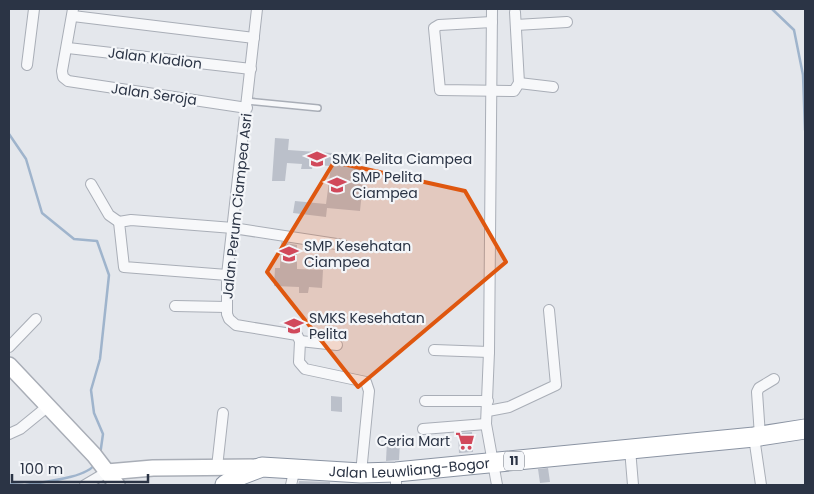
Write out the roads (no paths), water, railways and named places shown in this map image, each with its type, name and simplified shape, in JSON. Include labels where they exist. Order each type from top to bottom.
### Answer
[{"type":"highway","name":"Jalan Leuwliang-Bogor","points":[[225,485],[241,475],[262,468],[293,477],[361,473],[396,479],[493,463],[757,437],[805,430]]},
{"type":"main road","points":[[9,365],[94,455],[117,485]]},
{"type":"main road","points":[[107,472],[153,468],[262,468]]},
{"type":"street","points":[[27,65],[34,9]]},
{"type":"street","name":"Jalan Perum Ciampea Asri","points":[[256,9],[254,38],[247,69],[247,104],[227,275],[227,307],[229,319],[236,325],[294,333],[300,341]]},
{"type":"street","points":[[492,9],[489,352],[486,424],[497,485]]},
{"type":"street","points":[[68,48],[73,12],[254,38]]},
{"type":"street","points":[[492,22],[439,25],[434,28],[440,90],[514,91],[519,83],[515,12]]},
{"type":"street","points":[[516,25],[567,22]]},
{"type":"street","name":"Jalan Kladion","points":[[68,48],[247,69]]},
{"type":"street","name":"Jalan Seroja","points":[[68,48],[62,71],[63,77],[68,81],[247,104]]},
{"type":"street","points":[[519,83],[553,87]]},
{"type":"street","points":[[91,184],[110,215],[119,222],[124,267],[227,275]]},
{"type":"street","points":[[119,222],[131,220],[232,228],[343,245]]},
{"type":"street","points":[[175,306],[227,307]]},
{"type":"street","points":[[426,401],[488,406],[516,405],[556,385],[549,310]]},
{"type":"street","points":[[9,347],[36,319]]},
{"type":"street","points":[[337,345],[300,341],[299,362],[302,368],[362,380],[368,385],[361,473]]},
{"type":"street","points":[[434,350],[489,352]]},
{"type":"street","points":[[761,485],[757,437],[757,392],[759,388],[774,379]]},
{"type":"street","points":[[9,434],[20,429],[47,407]]},
{"type":"street","points":[[217,467],[223,413]]},
{"type":"street","points":[[423,429],[486,424]]},
{"type":"street","points":[[630,449],[633,485]]},
{"type":"street","points":[[85,485],[107,472]]},
{"type":"lane","points":[[247,104],[318,108]]},
{"type":"waterway","points":[[772,9],[794,30],[803,75],[805,130]]},
{"type":"waterway","points":[[9,134],[26,159],[42,213],[74,239],[97,241],[109,275],[100,359],[91,390],[94,413],[103,434],[100,455]]},
{"type":"waterway","points":[[26,485],[74,476],[83,473],[95,464]]},
{"type":"waterway","points":[[9,484],[23,485]]},
{"type":"place","name":"SMK Pelita Ciampea","points":[[317,159]]},
{"type":"place","name":"SMP Pelita Ciampea","points":[[337,185]]},
{"type":"place","name":"SMP Kesehatan Ciampea","points":[[289,254]]},
{"type":"place","name":"SMKS Kesehatan Pelita","points":[[294,326]]},
{"type":"place","name":"Ceria Mart","points":[[465,441]]}]
